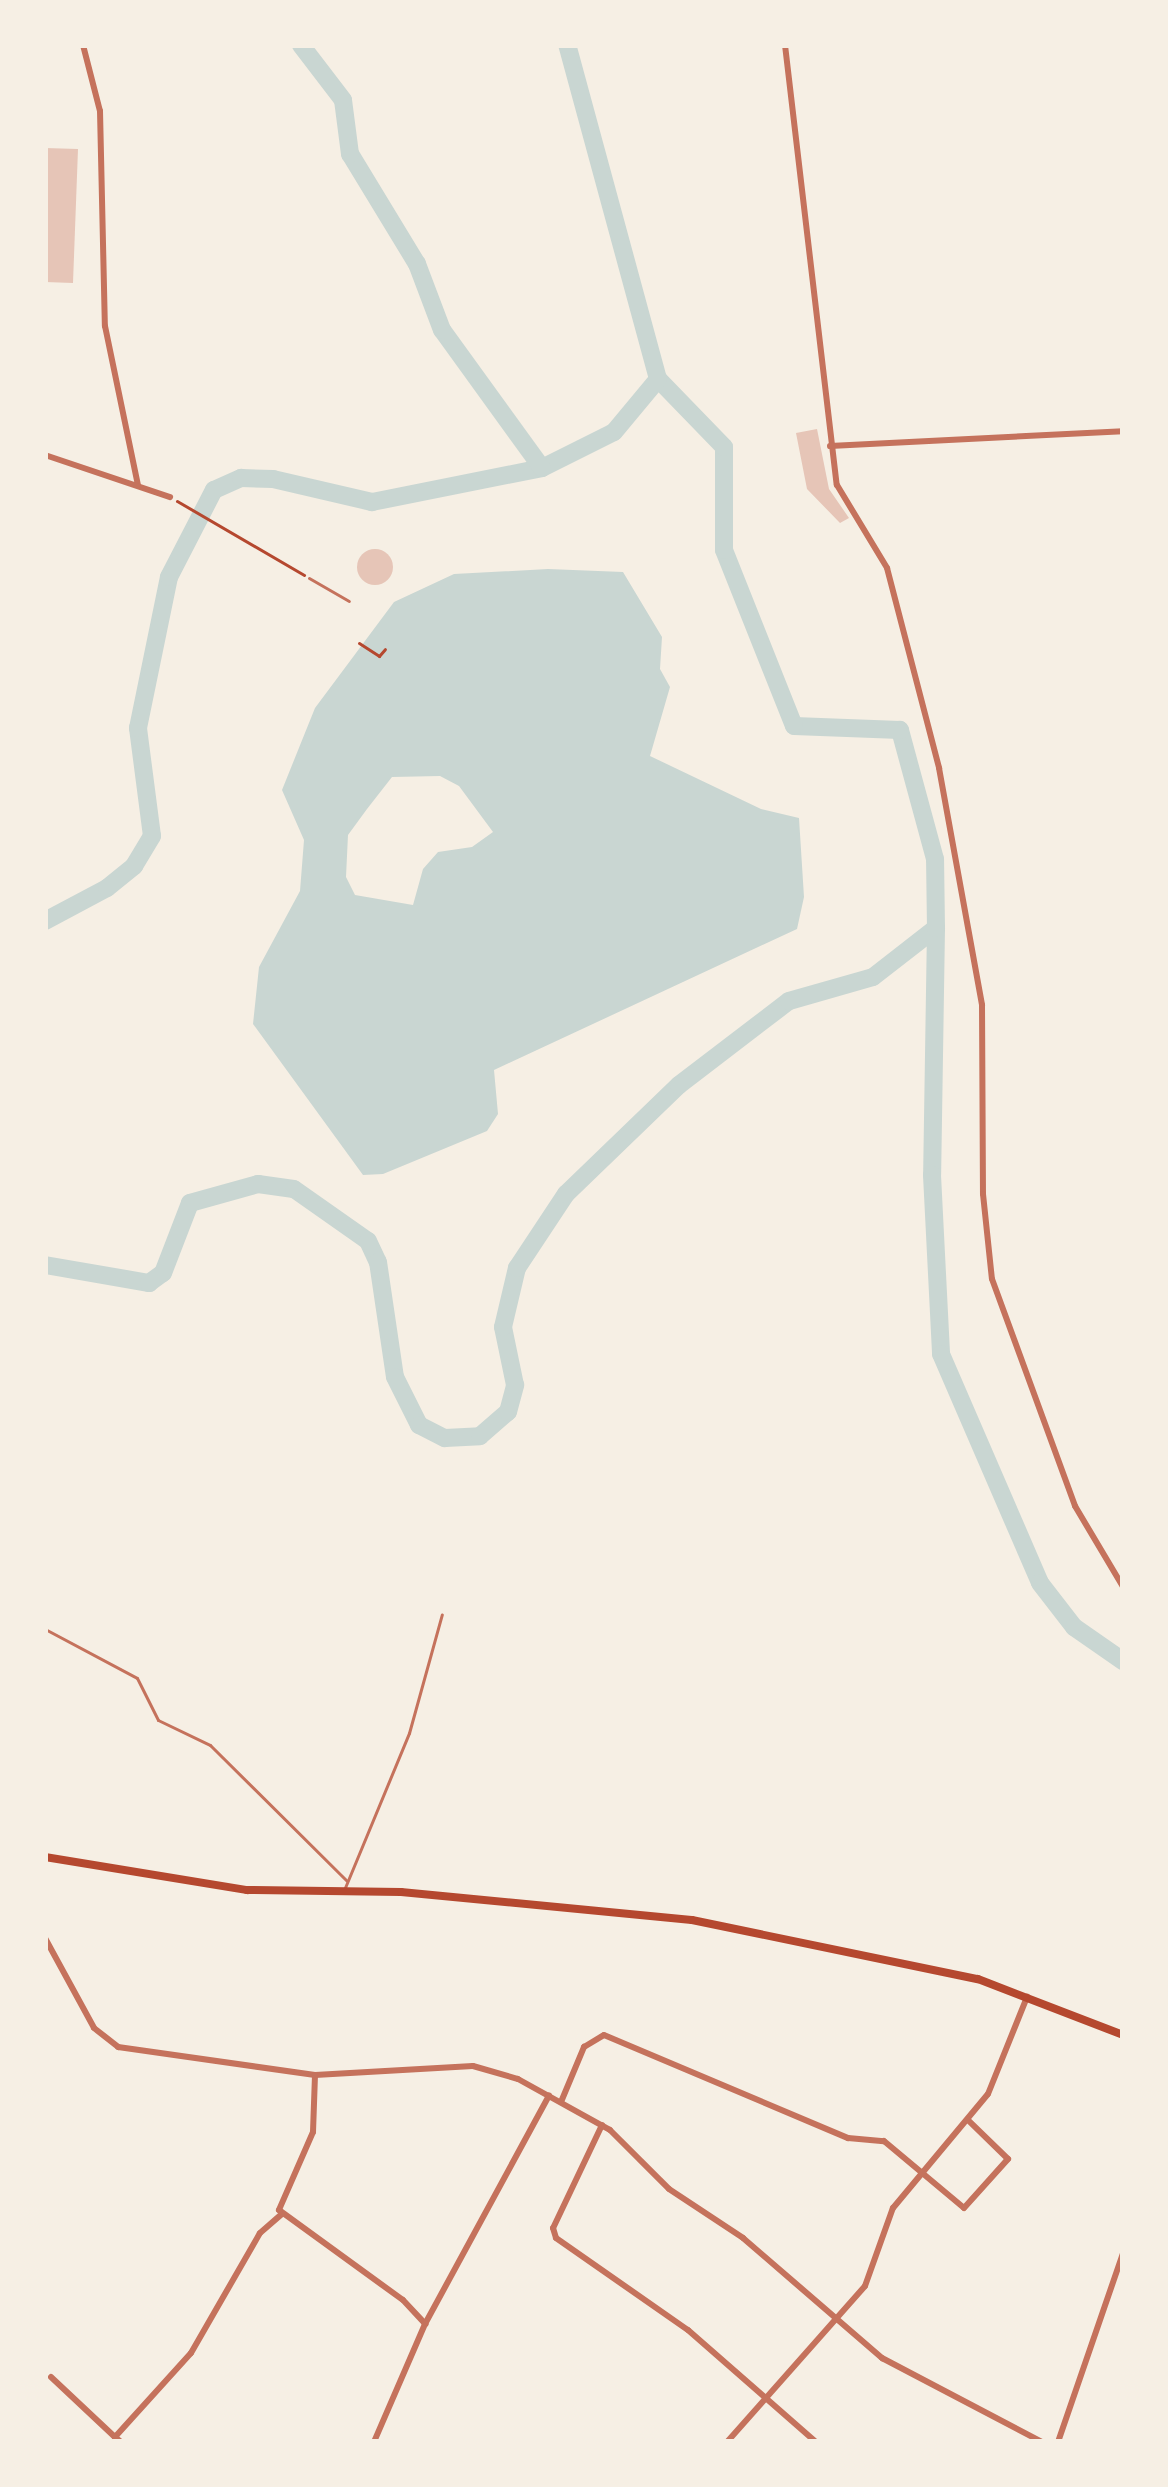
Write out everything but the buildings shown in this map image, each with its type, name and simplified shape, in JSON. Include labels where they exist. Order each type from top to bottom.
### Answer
[{"type":"main road","points":[[45,1857],[247,1890],[344,1892],[692,1920],[952,1973],[1027,1996],[1123,2035]]},
{"type":"street","points":[[83,45],[100,110],[105,326],[138,484]]},
{"type":"street","points":[[785,45],[837,485],[887,568],[939,768],[982,1005],[983,1194],[1002,1318],[1075,1506],[1123,1587]]},
{"type":"street","points":[[830,446],[1123,431]]},
{"type":"street","points":[[45,455],[170,497]]},
{"type":"street","points":[[45,1938],[103,2041],[315,2074],[472,2066],[561,2102],[602,2126],[669,2189],[743,2238],[882,2358],[1042,2442]]},
{"type":"street","points":[[727,2442],[865,2285],[893,2208],[969,2121],[1027,1996]]},
{"type":"street","points":[[561,2102],[584,2047],[604,2035],[848,2138],[884,2141],[964,2208],[1008,2159],[969,2121]]},
{"type":"street","points":[[315,2074],[320,2107],[279,2201],[281,2215],[382,2284],[425,2324]]},
{"type":"street","points":[[374,2442],[425,2324],[549,2096]]},
{"type":"street","points":[[602,2126],[553,2228],[556,2238],[688,2330],[816,2442]]},
{"type":"street","points":[[51,2377],[118,2439],[191,2353],[260,2233],[281,2215]]},
{"type":"street","points":[[1058,2442],[1123,2253]]},
{"type":"lane","points":[[309,578],[349,601]]},
{"type":"lane","points":[[344,1892],[410,1732],[442,1614]]},
{"type":"lane","points":[[45,1629],[136,1678],[158,1720],[210,1745],[346,1880]]},
{"type":"path","points":[[181,502],[309,578]]},
{"type":"path","points":[[359,644],[379,656]]},
{"type":"path","points":[[374,663],[385,649]]},
{"type":"shaded area","points":[[548,569],[623,572],[662,637],[660,669],[670,687],[650,756],[761,809],[799,818],[804,897],[797,929],[494,1070],[498,1114],[487,1131],[383,1174],[363,1175],[253,1024],[259,967],[300,891],[304,840],[282,790],[315,708],[394,602],[454,574]],"holes":[[[440,776],[459,786],[493,832],[472,847],[438,852],[423,869],[413,905],[355,895],[346,877],[348,835],[392,777]]]},
{"type":"waterway","points":[[45,921],[107,888],[134,866],[152,836],[138,728],[169,577],[214,490],[241,478],[273,479],[372,502],[542,468],[442,330],[417,264],[350,154],[343,100],[301,45]]},
{"type":"waterway","points":[[45,1265],[149,1283],[163,1273],[190,1203],[258,1184],[294,1189],[368,1241],[378,1262],[395,1377],[419,1425],[445,1438],[480,1436],[508,1412],[515,1385],[503,1327],[517,1268],[566,1194],[679,1085],[789,1001],[873,977],[936,928],[935,859],[900,730],[794,726],[724,550],[724,447],[658,379],[567,45]]},
{"type":"waterway","points":[[542,468],[614,432],[658,379]]},
{"type":"waterway","points":[[936,928],[932,1175],[941,1354],[1040,1583],[1074,1627],[1123,1661]]}]
